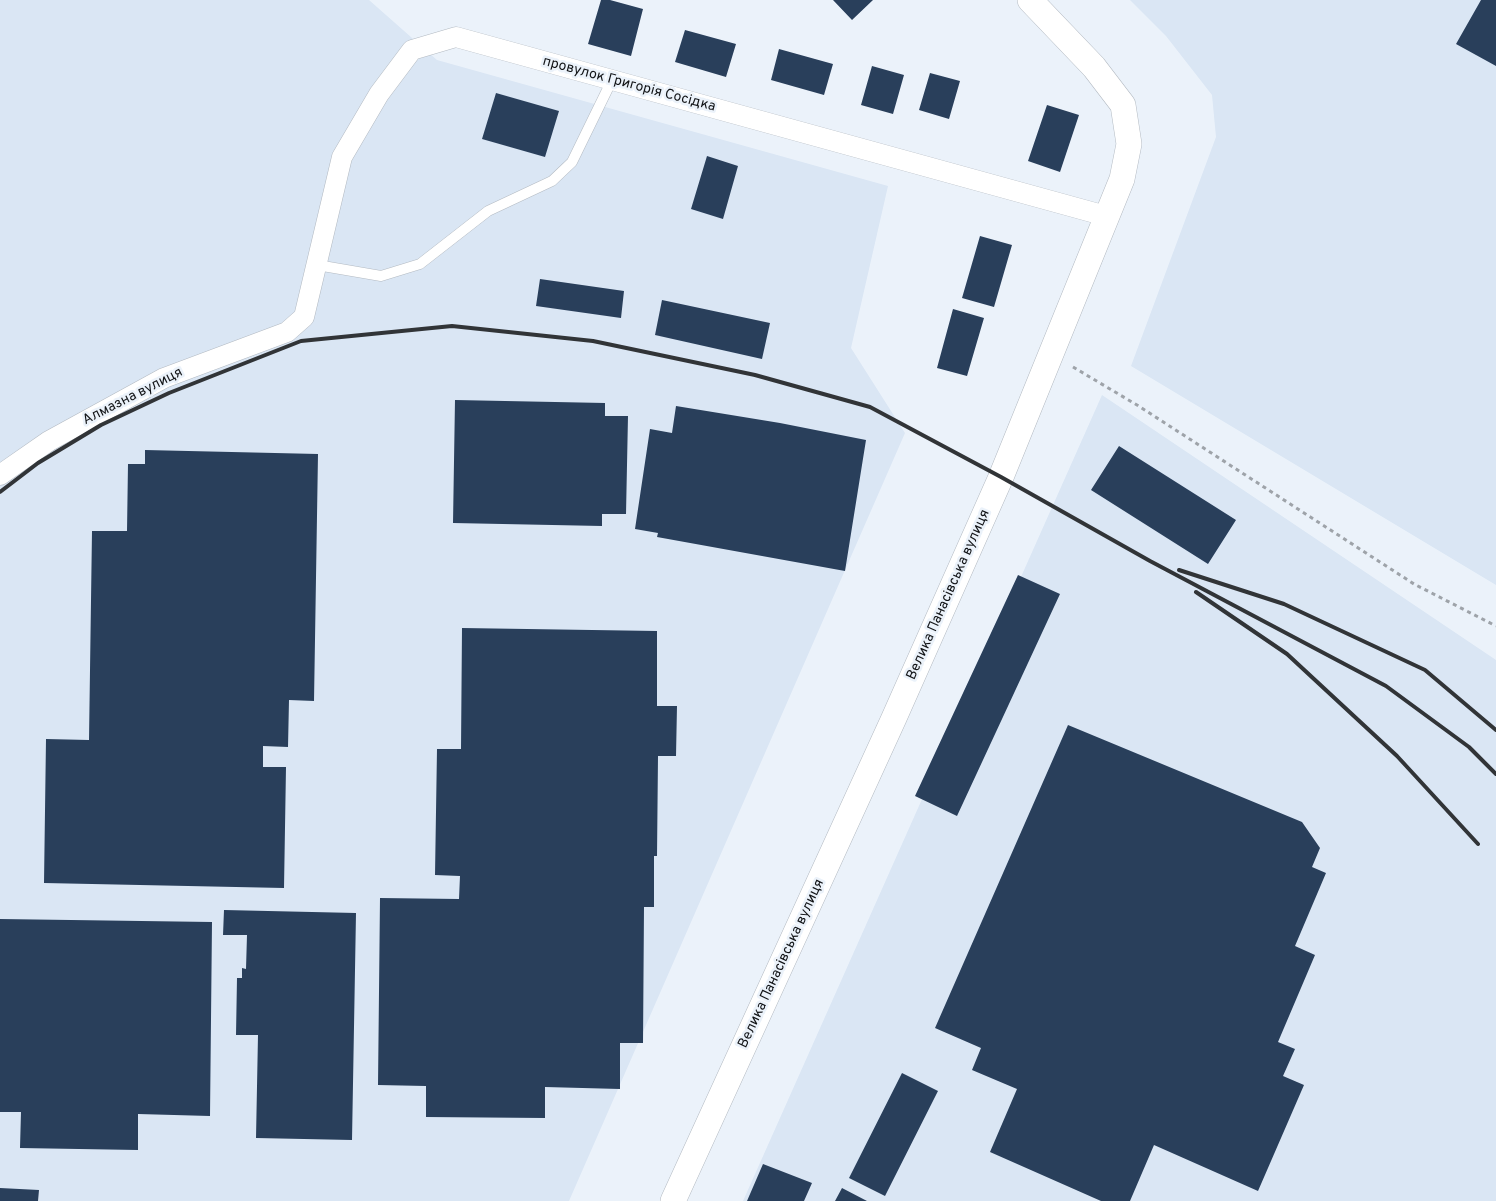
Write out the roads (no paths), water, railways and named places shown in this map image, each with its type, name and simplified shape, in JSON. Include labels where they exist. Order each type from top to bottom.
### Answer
[{"type":"street","name":"Велика Панасівська вулиця","points":[[673,1201],[998,486],[1122,179],[1129,144],[1122,104],[1094,67],[1030,0]]},
{"type":"street","name":"провулок Григорія Сосідка","points":[[310,294],[342,157],[379,94],[412,50],[456,37],[1106,216]]},
{"type":"street","name":"Алмазна вулиця","points":[[0,475],[49,440],[164,378],[287,332],[304,317],[310,294]]},
{"type":"lane","points":[[317,264],[382,276],[420,264],[488,211],[552,181],[565,169],[572,162],[612,80]]},
{"type":"railway","points":[[0,492],[38,463],[101,425],[169,393],[301,341],[452,326],[593,341],[755,375],[870,407],[1001,477],[1150,561],[1386,686],[1469,747],[1496,774]]},
{"type":"railway","points":[[1179,570],[1284,604],[1425,670],[1496,730]]},
{"type":"railway","points":[[1196,592],[1287,654],[1397,756],[1478,844]]}]
